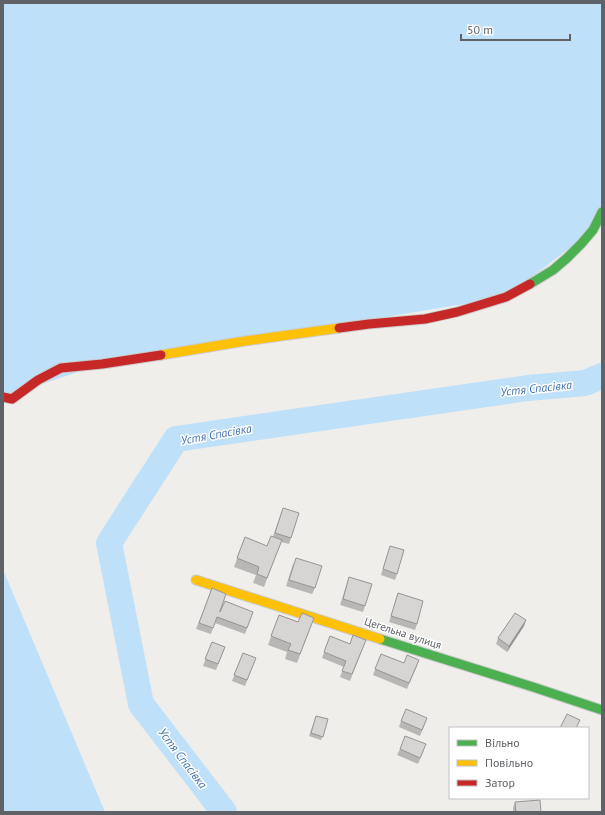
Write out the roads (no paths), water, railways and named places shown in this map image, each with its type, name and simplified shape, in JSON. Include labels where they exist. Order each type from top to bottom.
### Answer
[{"type":"street","points":[[3,397],[12,399],[38,380],[61,368],[102,364],[245,341],[425,318],[457,312],[482,305],[506,297],[553,270],[581,244],[593,230],[602,212]]},
{"type":"street","name":"Цегельна вулиця","points":[[196,580],[526,684],[602,710]]},
{"type":"water","points":[[3,3],[602,3],[602,212],[593,230],[506,297],[102,364],[3,397]]},
{"type":"water","points":[[3,566],[4,572],[105,812],[3,812]]},
{"type":"waterway","name":"Устя Спасівка","points":[[224,812],[141,704],[109,543],[176,439],[528,388],[585,383],[602,376]]}]
